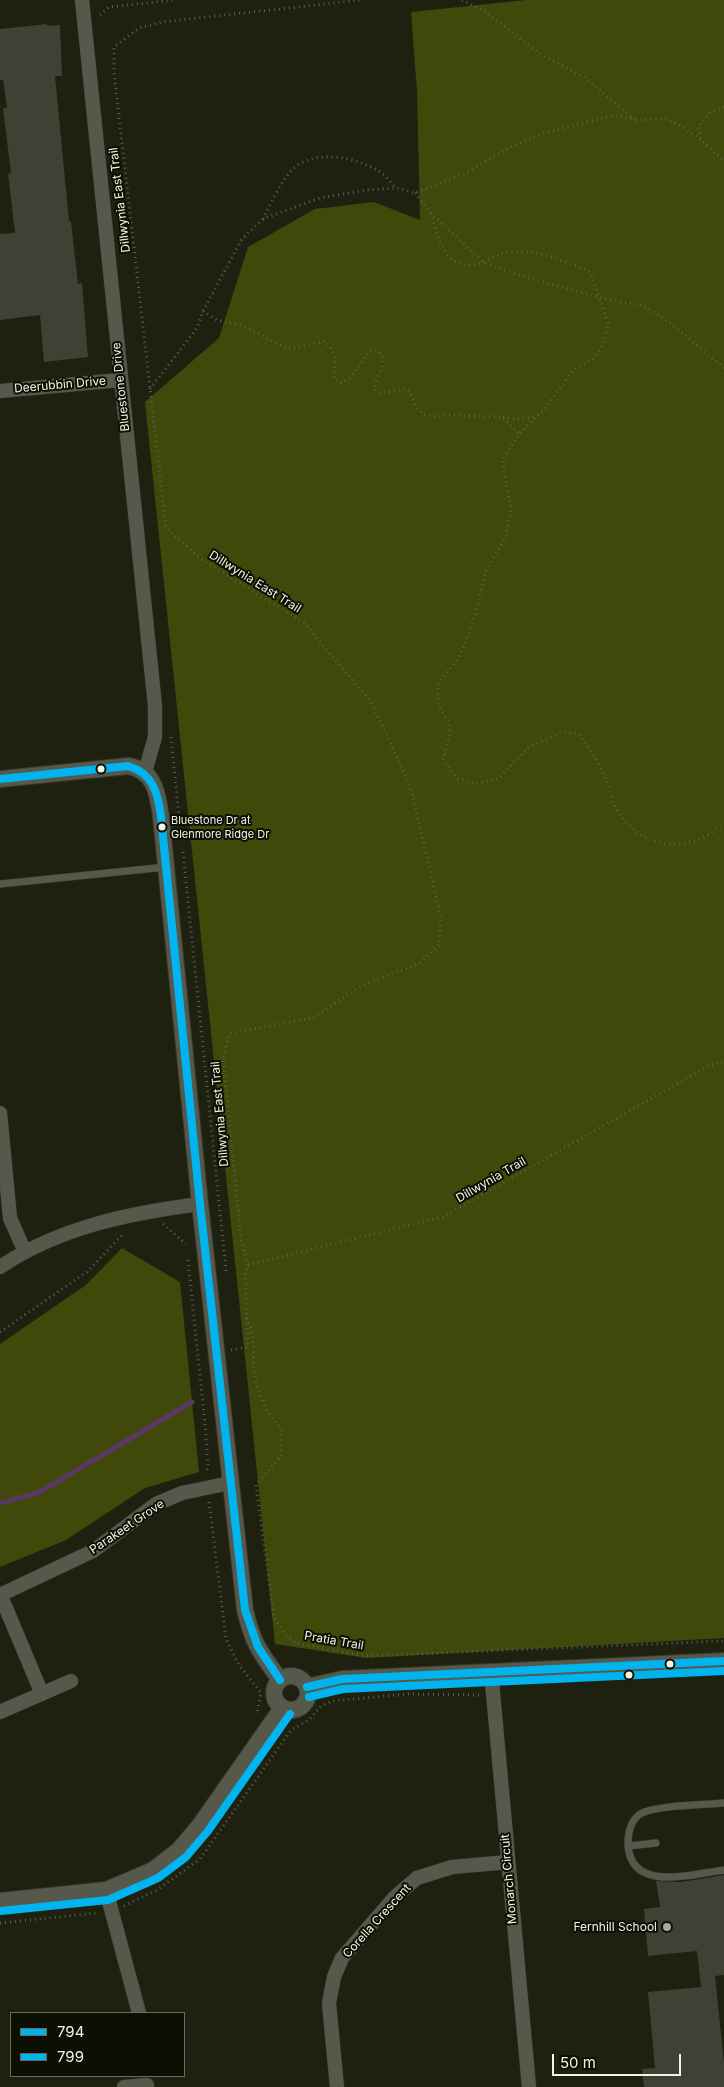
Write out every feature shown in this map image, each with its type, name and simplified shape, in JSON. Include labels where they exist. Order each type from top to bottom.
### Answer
[{"type":"street","name":"Bluestone Drive","points":[[82,0],[156,723],[151,753],[145,772]]},
{"type":"street","name":"Deerubbin Drive","points":[[0,391],[120,380]]},
{"type":"street","points":[[0,780],[128,766],[145,772],[155,788],[161,817],[200,1204],[218,1352],[230,1483],[245,1610],[252,1638],[262,1657],[280,1680]]},
{"type":"street","points":[[0,1112],[10,1218],[25,1252]]},
{"type":"street","points":[[0,1267],[25,1252],[74,1230],[96,1223],[136,1213],[200,1204]]},
{"type":"street","name":"Parakeet Grove","points":[[0,1594],[93,1551],[156,1504],[182,1493],[230,1483]]},
{"type":"street","points":[[0,1594],[42,1694]]},
{"type":"street","points":[[307,1687],[342,1679],[724,1660]]},
{"type":"street","name":"Monarch Circuit","points":[[491,1671],[529,2087]]},
{"type":"street","points":[[295,1676],[307,1687],[308,1697],[302,1706],[292,1710],[282,1708],[278,1704],[274,1689],[280,1680],[295,1676]]},
{"type":"street","points":[[0,1712],[71,1681]]},
{"type":"street","points":[[0,1901],[106,1890],[153,1870],[179,1850],[200,1825],[282,1708]]},
{"type":"street","name":"Corella Crescent","points":[[337,2087],[330,2003],[334,1977],[342,1958],[395,1897],[417,1878],[445,1868],[508,1862]]},
{"type":"street","points":[[106,1890],[139,2012]]},
{"type":"street","points":[[124,2087],[147,2083]]},
{"type":"lane","points":[[0,884],[166,867]]},
{"type":"lane","points":[[724,1803],[653,1810],[641,1814],[632,1822],[628,1834],[631,1859],[636,1868],[646,1875],[659,1877],[724,1870]]},
{"type":"lane","points":[[628,1846],[656,1843]]},
{"type":"path","name":"Dillwynia East Trail","points":[[248,1265],[241,1239],[223,1057],[230,1033],[313,1018],[361,986],[420,963],[438,945],[441,918],[410,785],[371,702],[304,623],[201,559],[166,528],[114,72],[114,47],[139,28],[162,22],[361,0]]},
{"type":"path","points":[[462,0],[507,27],[540,54],[584,77],[636,120]]},
{"type":"path","points":[[701,140],[698,127],[710,112],[724,107]]},
{"type":"path","points":[[415,193],[464,174],[511,147],[544,133],[614,115],[636,120],[665,119],[683,127],[724,161]]},
{"type":"path","points":[[150,389],[197,328],[203,311],[242,240],[263,219],[290,172],[303,161],[329,158],[361,161],[382,172],[397,188]]},
{"type":"path","points":[[263,219],[320,198],[366,190],[397,188],[415,193],[431,213],[483,262],[515,274],[601,298],[644,306],[674,326],[724,368]]},
{"type":"path","points":[[431,213],[436,235],[443,251],[455,262],[471,265],[483,262],[499,253],[523,252],[564,260],[590,272],[601,298],[608,323],[604,343],[593,359],[574,369],[559,392],[519,434],[502,461],[511,509],[506,536],[486,571],[471,630],[458,659],[438,684],[438,705],[450,723],[450,733],[443,760],[456,778],[476,784],[498,779],[528,747],[563,732],[577,733],[590,747],[607,781],[614,804],[636,832],[658,844],[677,844],[701,840],[716,827],[724,824]]},
{"type":"path","points":[[203,311],[217,320],[243,326],[289,348],[325,341],[333,348],[336,360],[334,379],[339,382],[347,381],[366,354],[373,349],[384,358],[383,366],[374,388],[380,393],[405,389],[410,392],[415,406],[422,414],[434,417],[447,415],[518,419],[537,417]]},
{"type":"path","points":[[502,417],[519,434]]},
{"type":"path","name":"Dillwynia Trail","points":[[248,1265],[443,1217],[710,1065],[724,1061]]},
{"type":"path","points":[[154,1225],[162,1224],[186,1242],[205,1424]]},
{"type":"path","points":[[0,1332],[88,1270],[127,1229]]},
{"type":"path","points":[[218,1352],[248,1347],[245,1272],[248,1265]]},
{"type":"path","name":"Pratia Trail","points":[[246,1318],[252,1328],[255,1378],[269,1417],[282,1428],[281,1456],[256,1485],[274,1618],[286,1635],[295,1643],[366,1656],[724,1641]]},
{"type":"path","points":[[206,1488],[226,1639],[239,1665],[261,1693],[260,1705],[255,1718]]},
{"type":"path","points":[[0,1923],[112,1911],[157,1890],[200,1859],[291,1730],[309,1720],[321,1706],[332,1702],[409,1694],[470,1696],[493,1693]]},
{"type":"green space","points":[[527,0],[724,0],[724,1638],[366,1658],[275,1644],[145,402],[219,338],[248,247],[315,209],[374,202],[420,220],[417,91],[411,12]]},
{"type":"green space","points":[[122,1248],[180,1282],[199,1472],[145,1488],[66,1540],[0,1567],[0,1344],[86,1285]]},
{"type":"building","points":[[47,24],[47,26],[60,25],[62,76],[55,76],[69,221],[71,221],[78,284],[82,283],[88,357],[44,362],[40,315],[0,320],[0,234],[15,233],[8,174],[11,173],[3,108],[7,108],[3,80],[0,80],[0,29]]},
{"type":"building","points":[[724,1875],[724,1975],[715,1976],[724,2062],[724,2087],[644,2087],[642,2069],[655,2068],[648,1992],[701,1987],[697,1951],[648,1956],[644,1909],[660,1907],[656,1881],[681,1882]]},
{"type":"waterway","points":[[0,1503],[38,1493],[192,1402]]},
{"type":"transit line","name":"794","points":[[0,779],[128,766],[136,769],[149,779],[156,792],[161,817],[200,1204],[245,1610],[258,1647],[280,1680]]},
{"type":"transit line","name":"794","points":[[307,1687],[342,1679],[724,1661]]},
{"type":"transit line","name":"799","points":[[309,1697],[343,1689],[724,1671]]},
{"type":"transit line","name":"799","points":[[1,1911],[108,1900],[158,1878],[186,1857],[208,1831],[290,1714]]},
{"type":"place","name":"Bluestone Dr at Glenmore Ridge Dr","points":[[162,827]]},
{"type":"place","name":"Fernhill School","points":[[667,1927]]}]
